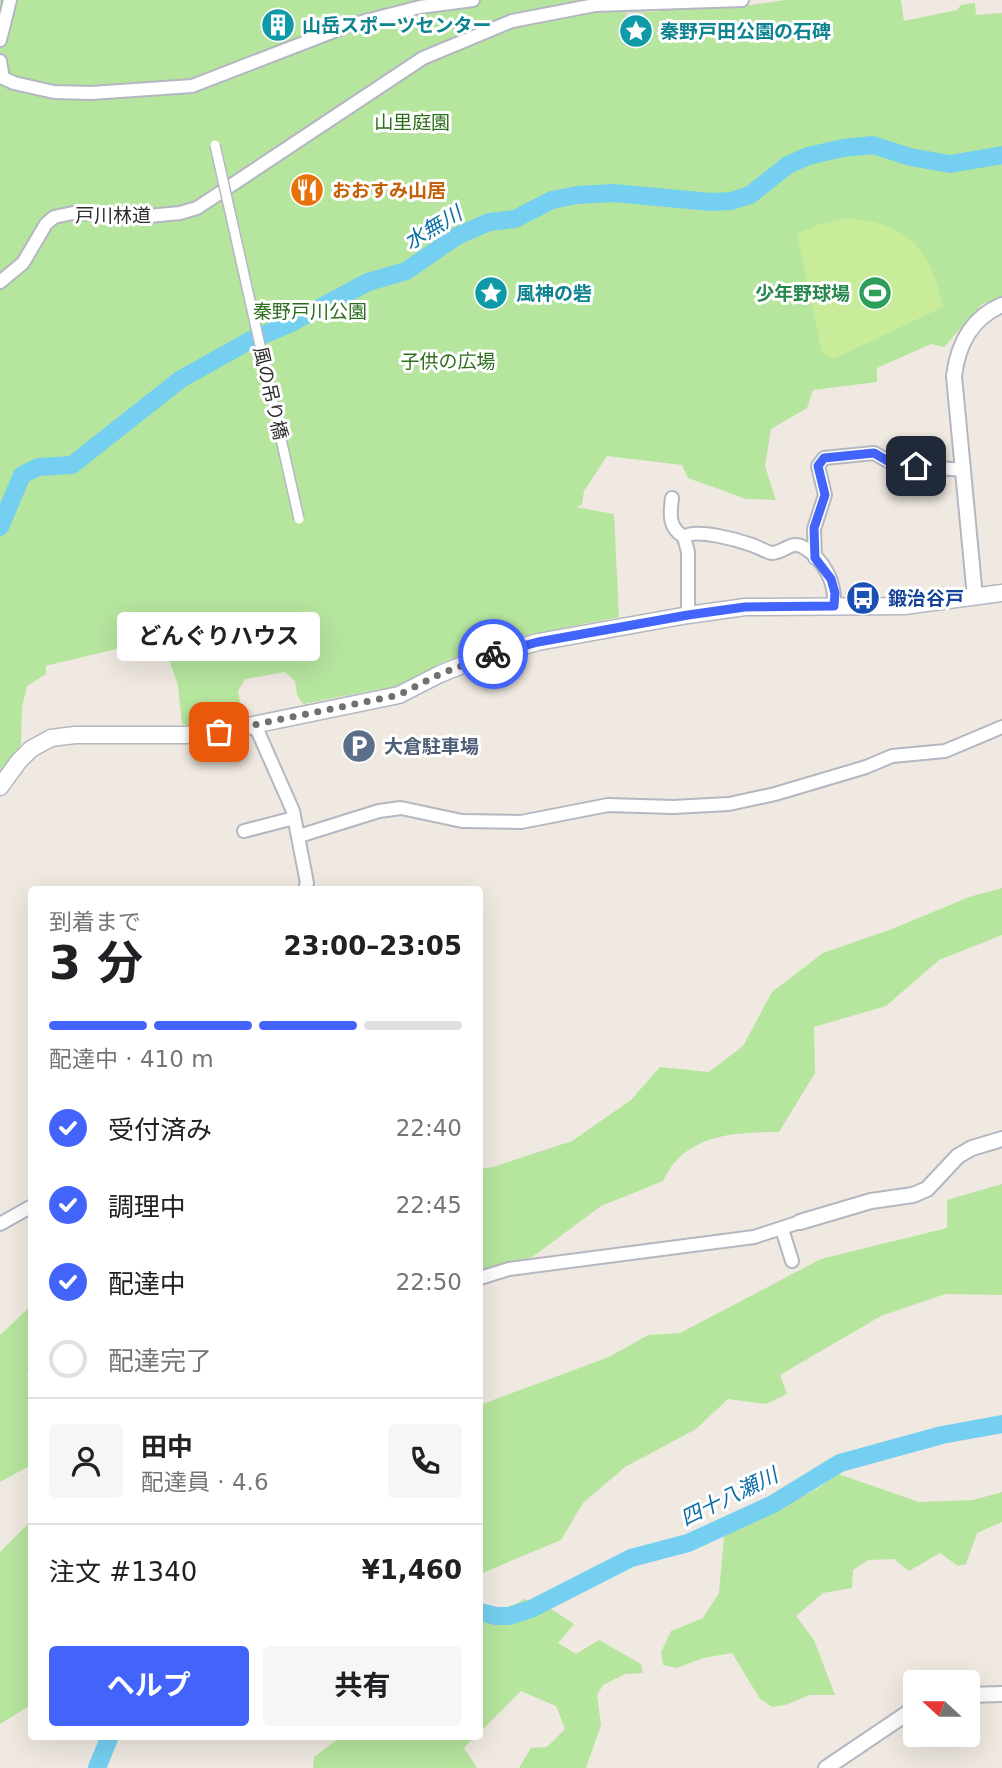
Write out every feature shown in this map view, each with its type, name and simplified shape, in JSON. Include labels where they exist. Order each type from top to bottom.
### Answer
[{"type":"main road","points":[[0,787],[31,749],[51,738],[75,735],[185,735],[219,732],[399,695],[460,666],[538,642],[745,607],[904,606],[1002,593]]},
{"type":"street","points":[[0,40],[10,0]]},
{"type":"street","points":[[0,61],[3,78],[54,92],[91,93],[192,86],[350,25],[420,7],[472,0]]},
{"type":"street","points":[[626,1],[743,0]]},
{"type":"street","name":"戸川林道","points":[[0,282],[23,263],[46,224],[54,217],[73,213],[148,216],[180,213],[197,208],[423,58],[512,21],[626,1]]},
{"type":"street","name":"風の吊り橋","points":[[215,145],[299,519]]},
{"type":"street","points":[[975,597],[954,376],[956,360],[969,329],[982,316],[1002,305]]},
{"type":"street","points":[[815,558],[814,528],[825,495],[818,466],[824,458],[874,453],[893,464],[963,470]]},
{"type":"street","points":[[671,498],[670,520],[677,532],[684,537],[688,552],[688,615]]},
{"type":"street","points":[[684,537],[698,534],[738,541],[772,553],[795,544],[803,547],[831,579],[835,593],[834,606]]},
{"type":"street","points":[[253,725],[294,818],[306,886]]},
{"type":"street","points":[[299,836],[379,811],[401,808],[462,821],[521,822],[608,805],[673,807],[729,804],[775,794],[866,767],[892,756],[945,751],[1002,727]]},
{"type":"street","points":[[244,831],[294,818]]},
{"type":"street","points":[[483,1277],[509,1269],[754,1237],[871,1201],[913,1195],[927,1189],[958,1156],[972,1148],[1002,1139]]},
{"type":"street","points":[[0,1224],[28,1208]]},
{"type":"street","points":[[782,1229],[792,1261]]},
{"type":"street","points":[[980,1695],[1002,1694]]},
{"type":"street","points":[[826,1768],[903,1716]]},
{"type":"green space","name":"秦野戸川公園","points":[[0,0],[622,0],[626,11],[650,12],[672,7],[750,5],[786,0],[901,0],[904,21],[957,10],[961,5],[975,3],[976,15],[1002,13],[1002,297],[982,304],[944,347],[931,344],[877,368],[877,382],[813,390],[807,408],[771,429],[765,466],[776,500],[746,499],[688,478],[682,465],[607,456],[584,491],[582,505],[576,507],[614,514],[619,617],[517,637],[475,650],[436,665],[438,670],[382,695],[380,689],[303,704],[297,695],[295,681],[285,672],[245,679],[238,691],[243,717],[190,726],[182,724],[178,685],[164,646],[125,647],[49,665],[46,666],[46,674],[27,686],[22,707],[21,745],[0,777]]},
{"type":"green space","name":"少年野球場","points":[[847,218],[887,226],[914,243],[924,254],[931,269],[943,307],[834,359],[822,353],[797,234],[820,224]]},
{"type":"green space","points":[[1002,888],[1002,935],[939,960],[886,1006],[814,1027],[815,1073],[779,1132],[728,1135],[697,1145],[672,1165],[663,1181],[601,1206],[535,1255],[483,1283],[483,1169],[572,1141],[631,1100],[660,1067],[709,1072],[743,1046],[772,992],[823,953],[892,929],[969,897]]},
{"type":"green space","points":[[1002,1184],[1002,1295],[945,1294],[881,1316],[780,1375],[787,1394],[766,1404],[728,1399],[696,1429],[625,1467],[583,1503],[561,1540],[483,1573],[483,1404],[609,1357],[648,1335],[680,1333],[821,1259],[947,1228],[947,1200]]},
{"type":"green space","points":[[28,1309],[28,1467],[0,1482],[0,1335]]},
{"type":"green space","points":[[838,1474],[919,1502],[973,1500],[1002,1492],[1002,1522],[977,1533],[966,1564],[958,1566],[940,1553],[909,1571],[894,1559],[868,1560],[853,1570],[852,1588],[823,1593],[796,1616],[814,1640],[835,1695],[810,1695],[772,1707],[760,1699],[732,1653],[703,1658],[677,1668],[663,1665],[661,1652],[671,1631],[703,1618],[719,1593],[724,1536],[817,1489]]},
{"type":"green space","points":[[28,1524],[28,1707],[0,1724],[0,1552]]},
{"type":"green space","points":[[524,1599],[548,1607],[574,1624],[558,1643],[576,1654],[599,1640],[641,1664],[643,1673],[625,1674],[603,1685],[597,1695],[601,1725],[586,1768],[519,1768],[531,1748],[547,1747],[565,1729],[556,1706],[521,1691],[483,1729],[483,1607],[491,1619],[500,1622],[511,1607]]},
{"type":"green space","points":[[336,1740],[471,1740],[464,1748],[477,1768],[313,1768],[314,1757]]},
{"type":"shaded area","points":[[626,11],[644,13],[643,26],[647,30],[641,44],[625,34]]},
{"type":"waterway","name":"水無川","points":[[0,527],[22,475],[38,467],[72,465],[181,379],[249,341],[289,324],[368,282],[406,271],[457,236],[489,222],[515,219],[552,200],[577,195],[613,193],[711,202],[731,201],[750,195],[788,165],[808,156],[843,148],[873,145],[910,157],[950,164],[1002,155]]},
{"type":"waterway","name":"四十八瀬川","points":[[483,1613],[509,1616],[531,1609],[631,1558],[688,1543],[773,1504],[840,1463],[942,1435],[1002,1424]]},
{"type":"waterway","name":"四十八瀬川","points":[[97,1768],[108,1740]]},
{"type":"way so far","points":[[219,732],[399,695],[440,674],[493,654]]},
{"type":"place","name":"山岳スポーツセンター","points":[[278,25]]},
{"type":"place","name":"秦野戸田公園の石碑","points":[[636,31]]},
{"type":"place","name":"おおすみ山居","points":[[307,190]]},
{"type":"place","name":"風神の砦","points":[[491,293]]},
{"type":"place","name":"少年野球場","points":[[875,293]]},
{"type":"place","name":"鍛治谷戸","points":[[863,598]]},
{"type":"place","name":"どんぐりハウス","points":[[219,732]]},
{"type":"place","name":"大倉駐車場","points":[[359,746]]},
{"type":"route","points":[[493,654],[538,642],[688,615],[745,607],[834,606],[835,593],[831,579],[815,558],[814,528],[825,495],[818,466],[824,458],[874,453],[893,464],[916,466]]},
{"type":"park label","name":"山里庭園","points":[[412,122]]},
{"type":"park label","name":"子供の広場","points":[[448,361]]}]
